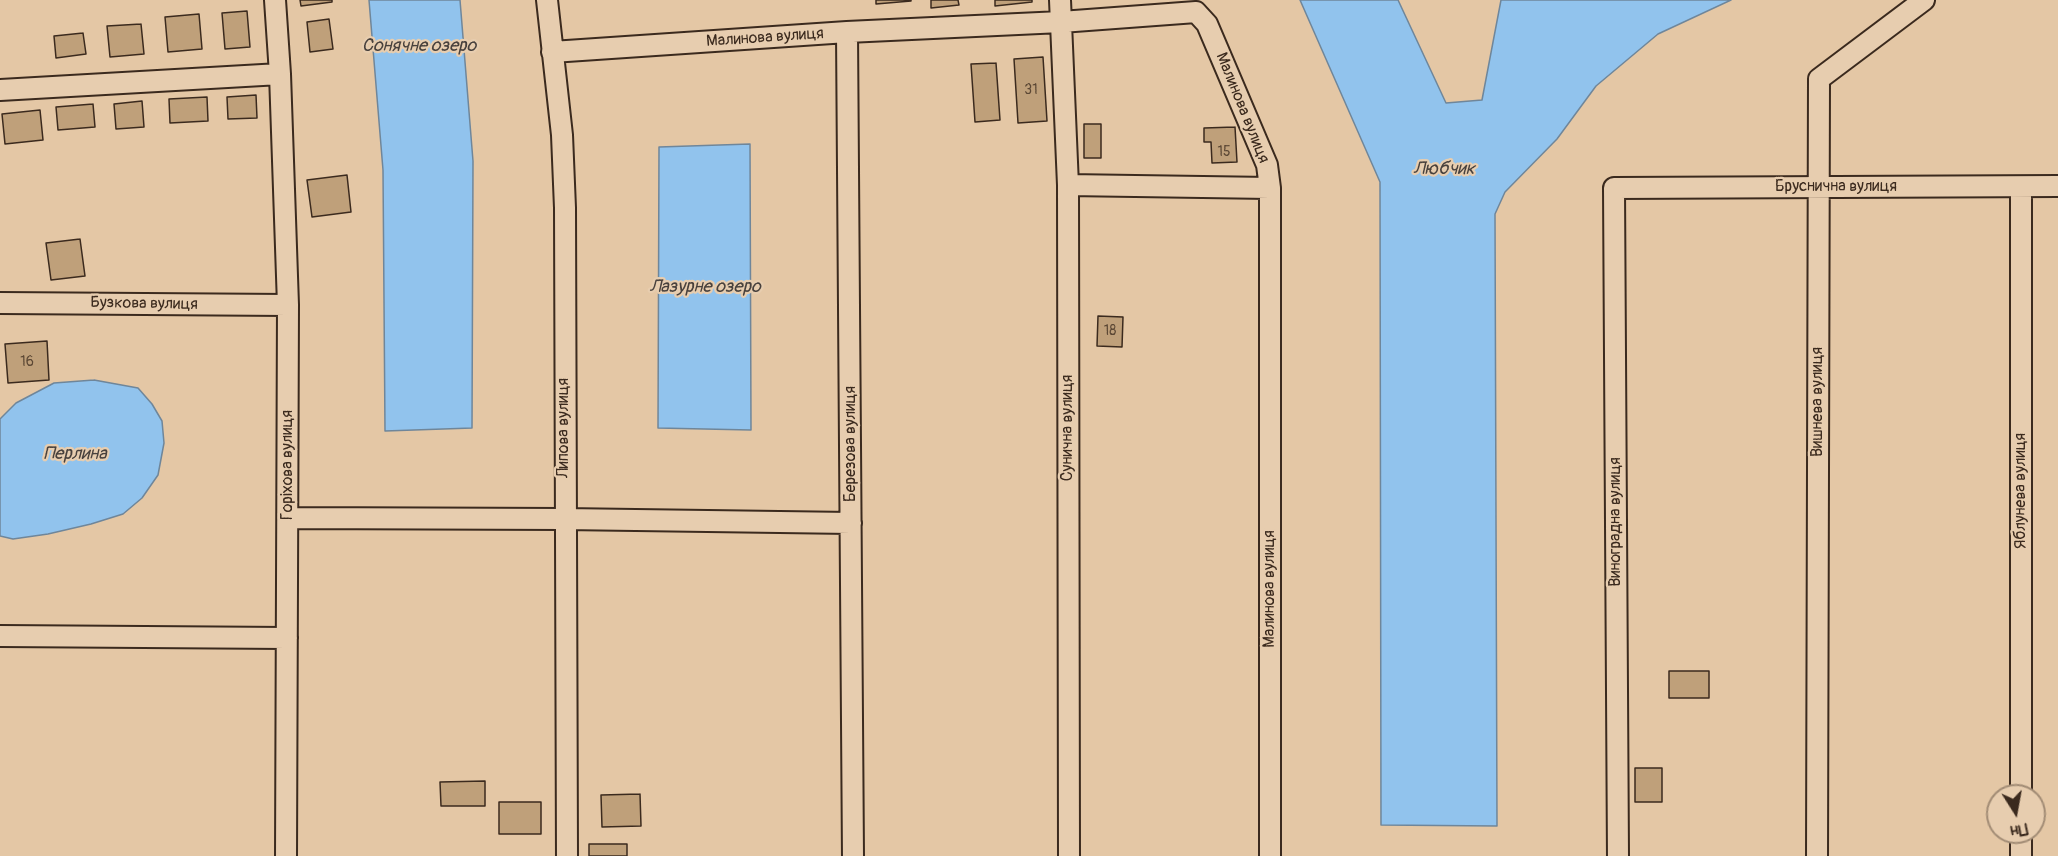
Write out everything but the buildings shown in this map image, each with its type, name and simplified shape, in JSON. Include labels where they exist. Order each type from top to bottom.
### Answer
[{"type":"street","name":"Горіхова вулиця","points":[[275,0],[280,74],[288,305],[286,856]]},
{"type":"street","name":"Липова вулиця","points":[[547,0],[562,135],[564,208],[567,856]]},
{"type":"street","name":"Сунична вулиця","points":[[1060,0],[1068,185],[1069,856]]},
{"type":"street","name":"Вишнева вулиця","points":[[1817,856],[1819,79],[1924,0]]},
{"type":"street","name":"Малинова вулиця","points":[[552,52],[1196,12],[1207,24],[1267,165],[1270,188],[1270,856]]},
{"type":"street","name":"Березова вулиця","points":[[847,32],[853,856]]},
{"type":"street","points":[[0,90],[280,74]]},
{"type":"street","points":[[1068,185],[1270,188]]},
{"type":"street","name":"Яблунева вулиця","points":[[2021,784],[2022,186]]},
{"type":"street","name":"Бруснична вулиця","points":[[1614,188],[2058,186]]},
{"type":"street","name":"Виноградна вулиця","points":[[1614,188],[1618,856]]},
{"type":"street","name":"Бузкова вулиця","points":[[0,303],[288,305]]},
{"type":"street","points":[[288,519],[564,519],[851,523]]},
{"type":"street","points":[[0,636],[287,638]]},
{"type":"water","name":"Сонячне озеро","points":[[369,0],[460,0],[473,161],[472,428],[385,431],[383,170]]},
{"type":"water","name":"Любчик","points":[[1300,0],[1398,0],[1446,103],[1482,100],[1501,0],[1731,0],[1658,34],[1596,86],[1557,139],[1505,192],[1495,214],[1497,826],[1381,825],[1380,182]]},
{"type":"water","name":"Лазурне озеро","points":[[750,144],[751,430],[658,428],[659,147]]},
{"type":"water","name":"Перлина","points":[[94,380],[138,388],[152,404],[162,421],[164,443],[158,475],[142,498],[123,514],[48,534],[13,539],[0,536],[0,419],[16,403],[54,383]]}]
